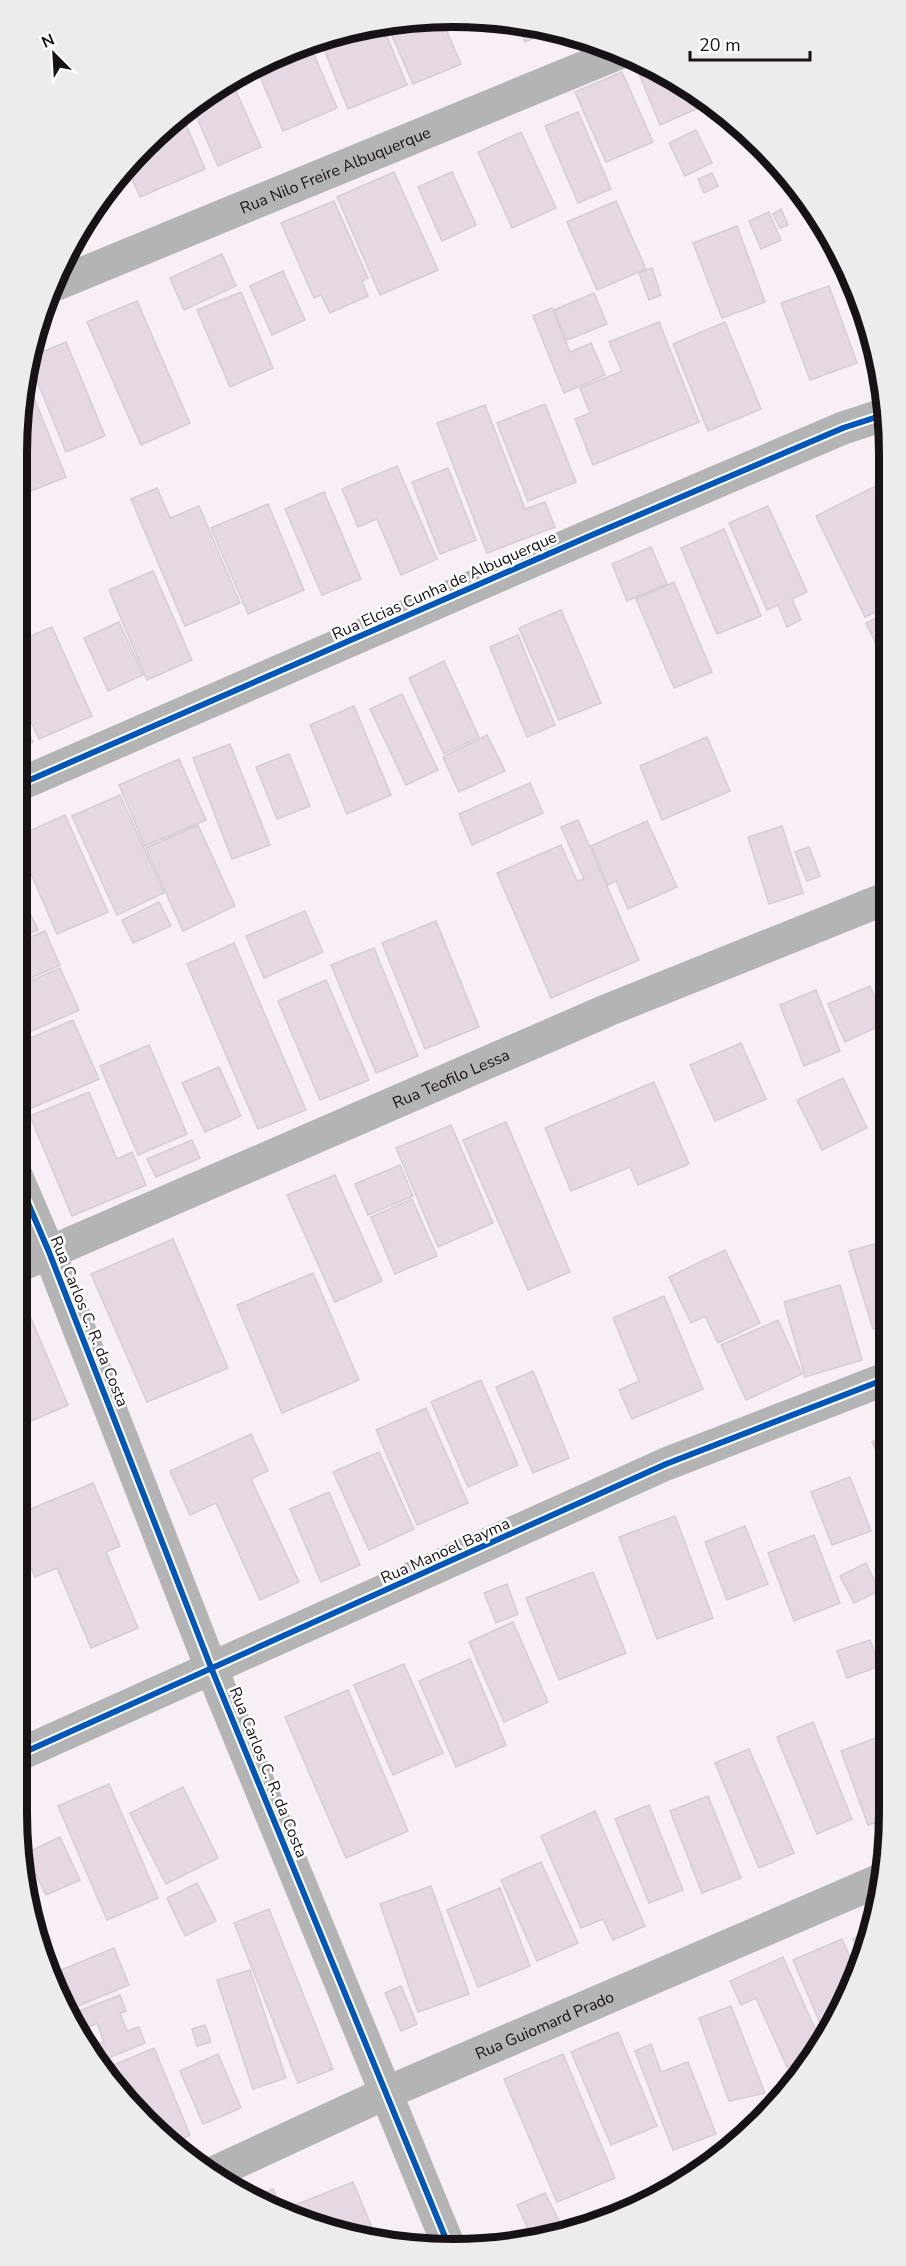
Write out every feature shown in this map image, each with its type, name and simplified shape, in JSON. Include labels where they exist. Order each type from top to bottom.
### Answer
[{"type":"street","name":"Rua Nilo Freire Albuquerque","points":[[63,281],[608,56]]},
{"type":"street","name":"Rua Elcias Cunha de Albuquerque","points":[[27,781],[592,535],[843,428],[877,417]]},
{"type":"street","name":"Rua Teofilo Lessa","points":[[27,1261],[608,1010],[879,901]]},
{"type":"street","name":"Rua Carlos C. R. da Costa","points":[[27,1201],[212,1670],[446,2239]]},
{"type":"street","name":"Rua Manoel Bayma","points":[[27,1751],[666,1464],[879,1381]]},
{"type":"street","name":"Rua Guiomard Prado","points":[[220,2170],[386,2093],[873,1883]]},
{"type":"building","points":[[445,27],[461,64],[413,84],[390,32]]},
{"type":"building","points":[[385,33],[407,85],[348,109],[324,48]]},
{"type":"building","points":[[521,33],[539,36],[525,42]]},
{"type":"building","points":[[313,51],[337,108],[283,131],[259,74]]},
{"type":"building","points":[[638,71],[666,84],[701,107],[660,125]]},
{"type":"building","points":[[622,72],[653,142],[606,162],[575,92]]},
{"type":"building","points":[[234,88],[261,147],[218,166],[195,114]]},
{"type":"building","points":[[578,112],[611,189],[578,203],[545,126]]},
{"type":"building","points":[[185,122],[205,169],[140,197],[130,175]]},
{"type":"building","points":[[696,130],[712,163],[685,176],[669,143]]},
{"type":"building","points":[[521,132],[556,208],[512,228],[478,152]]},
{"type":"building","points":[[394,172],[438,270],[380,295],[337,197]]},
{"type":"building","points":[[452,172],[476,225],[442,241],[418,187]]},
{"type":"building","points":[[712,173],[718,186],[704,193],[698,179]]},
{"type":"building","points":[[334,201],[368,278],[362,281],[368,296],[330,313],[321,295],[314,298],[281,223]]},
{"type":"building","points":[[616,201],[646,269],[597,290],[567,222]]},
{"type":"building","points":[[781,209],[788,225],[780,228],[773,214]]},
{"type":"building","points":[[769,212],[781,240],[761,249],[749,221]]},
{"type":"building","points":[[737,226],[765,302],[722,318],[693,243]]},
{"type":"building","points":[[222,254],[236,286],[184,310],[170,278]]},
{"type":"building","points":[[652,268],[661,295],[649,300],[639,273]]},
{"type":"building","points":[[283,271],[305,320],[272,335],[250,286]]},
{"type":"building","points":[[829,286],[857,363],[810,380],[781,303]]},
{"type":"building","points":[[241,292],[273,368],[230,387],[197,310]]},
{"type":"building","points":[[594,293],[607,324],[567,340],[554,310]]},
{"type":"building","points":[[137,301],[190,423],[141,445],[87,322]]},
{"type":"building","points":[[552,308],[570,352],[591,343],[605,375],[564,393],[533,316]]},
{"type":"building","points":[[659,322],[699,422],[593,465],[575,419],[590,413],[580,388],[622,371],[609,342]]},
{"type":"building","points":[[725,322],[761,409],[708,431],[673,344]]},
{"type":"building","points":[[66,342],[105,436],[66,452],[34,374],[39,353]]},
{"type":"building","points":[[32,392],[66,477],[27,493],[28,425]]},
{"type":"building","points":[[545,404],[576,482],[528,501],[497,423]]},
{"type":"building","points":[[485,405],[525,509],[545,502],[555,527],[487,553],[437,423]]},
{"type":"building","points":[[397,466],[437,559],[401,575],[377,519],[358,527],[342,489]]},
{"type":"building","points":[[448,468],[476,540],[440,554],[412,482]]},
{"type":"building","points":[[879,484],[879,610],[865,617],[816,516]]},
{"type":"building","points":[[157,488],[170,518],[199,506],[240,603],[185,626],[131,499]]},
{"type":"building","points":[[324,492],[361,579],[322,595],[285,509]]},
{"type":"building","points":[[268,504],[304,590],[248,614],[211,528]]},
{"type":"building","points":[[768,506],[807,592],[792,599],[801,620],[787,627],[778,605],[767,610],[729,523]]},
{"type":"building","points":[[724,529],[761,616],[717,634],[681,548]]},
{"type":"building","points":[[651,547],[667,584],[627,601],[612,564]]},
{"type":"building","points":[[153,571],[192,660],[147,680],[109,590]]},
{"type":"building","points":[[674,582],[712,672],[674,688],[636,599]]},
{"type":"building","points":[[561,610],[601,703],[559,720],[519,628]]},
{"type":"building","points":[[879,616],[879,650],[866,623]]},
{"type":"building","points":[[119,622],[143,675],[108,691],[84,638]]},
{"type":"building","points":[[52,627],[92,716],[39,739],[27,713],[27,637]]},
{"type":"building","points":[[518,635],[555,725],[527,737],[490,647]]},
{"type":"building","points":[[444,661],[479,737],[444,754],[409,678]]},
{"type":"building","points":[[402,694],[438,770],[406,785],[370,709]]},
{"type":"building","points":[[354,706],[391,795],[347,814],[310,725]]},
{"type":"building","points":[[27,729],[33,742],[27,744]]},
{"type":"building","points":[[487,735],[505,771],[459,792],[443,757]]},
{"type":"building","points":[[707,737],[730,791],[662,820],[640,766]]},
{"type":"building","points":[[230,744],[270,845],[232,859],[193,758]]},
{"type":"building","points":[[289,754],[310,806],[277,819],[256,767]]},
{"type":"building","points":[[179,759],[206,820],[145,846],[119,785]]},
{"type":"building","points":[[530,783],[543,813],[472,845],[459,814]]},
{"type":"building","points":[[120,795],[164,893],[117,915],[72,816]]},
{"type":"building","points":[[65,815],[108,912],[57,934],[27,864],[27,832]]},
{"type":"building","points":[[578,820],[639,960],[551,998],[497,873],[561,845],[577,881],[584,879],[561,827]]},
{"type":"building","points":[[647,821],[677,887],[628,909],[616,881],[608,885],[591,846]]},
{"type":"building","points":[[198,825],[235,906],[183,931],[146,848]]},
{"type":"building","points":[[782,826],[803,893],[769,904],[748,837]]},
{"type":"building","points":[[809,847],[820,876],[807,881],[795,852]]},
{"type":"building","points":[[159,902],[171,926],[133,943],[122,920]]},
{"type":"building","points":[[27,907],[38,930],[27,935]]},
{"type":"building","points":[[305,911],[323,952],[264,978],[246,936]]},
{"type":"building","points":[[436,921],[479,1027],[425,1049],[382,943]]},
{"type":"building","points":[[45,931],[60,965],[27,980],[27,938]]},
{"type":"building","points":[[234,943],[306,1110],[258,1129],[187,964]]},
{"type":"building","points":[[374,948],[418,1056],[376,1073],[331,965]]},
{"type":"building","points":[[60,968],[79,1010],[27,1033],[27,982]]},
{"type":"building","points":[[326,980],[369,1080],[320,1100],[278,1001]]},
{"type":"building","points":[[870,986],[879,1007],[879,1026],[845,1042],[828,1004]]},
{"type":"building","points":[[816,990],[840,1051],[804,1066],[780,1005]]},
{"type":"building","points":[[73,1020],[99,1079],[27,1110],[27,1039]]},
{"type":"building","points":[[741,1043],[766,1099],[715,1121],[690,1065]]},
{"type":"building","points":[[149,1045],[187,1134],[138,1155],[100,1066]]},
{"type":"building","points":[[219,1067],[241,1116],[205,1132],[182,1083]]},
{"type":"building","points":[[843,1078],[867,1128],[822,1150],[797,1100]]},
{"type":"building","points":[[654,1082],[689,1164],[638,1185],[630,1167],[571,1191],[545,1128]]},
{"type":"building","points":[[89,1092],[117,1159],[132,1152],[146,1185],[72,1216],[30,1116]]},
{"type":"building","points":[[506,1122],[570,1272],[528,1290],[463,1140]]},
{"type":"building","points":[[451,1125],[493,1223],[438,1247],[396,1148]]},
{"type":"building","points":[[192,1140],[200,1158],[156,1177],[147,1159]]},
{"type":"building","points":[[400,1165],[413,1196],[368,1215],[355,1184]]},
{"type":"building","points":[[335,1175],[382,1281],[335,1302],[287,1195]]},
{"type":"building","points":[[412,1199],[437,1256],[395,1274],[371,1217]]},
{"type":"building","points":[[173,1239],[228,1368],[147,1402],[91,1274]]},
{"type":"building","points":[[879,1243],[879,1327],[873,1329],[849,1251]]},
{"type":"building","points":[[725,1250],[760,1323],[718,1343],[705,1316],[691,1323],[669,1277]]},
{"type":"building","points":[[313,1273],[359,1380],[282,1413],[237,1305]]},
{"type":"building","points":[[840,1285],[862,1360],[805,1377],[784,1302]]},
{"type":"building","points":[[664,1296],[703,1389],[632,1419],[619,1390],[639,1381],[613,1318]]},
{"type":"building","points":[[27,1309],[68,1405],[31,1421],[27,1412]]},
{"type":"building","points":[[778,1320],[802,1374],[746,1400],[721,1345]]},
{"type":"building","points":[[533,1371],[569,1458],[533,1473],[496,1387]]},
{"type":"building","points":[[481,1380],[518,1465],[468,1487],[431,1402]]},
{"type":"building","points":[[426,1408],[468,1503],[417,1525],[376,1430]]},
{"type":"building","points":[[251,1434],[268,1471],[251,1479],[299,1582],[260,1600],[216,1503],[190,1515],[170,1471]]},
{"type":"building","points":[[879,1439],[879,1457],[872,1442]]},
{"type":"building","points":[[379,1452],[414,1529],[369,1550],[333,1472]]},
{"type":"building","points":[[850,1477],[871,1531],[832,1545],[811,1492]]},
{"type":"building","points":[[93,1483],[120,1546],[106,1552],[138,1628],[91,1648],[57,1568],[35,1577],[27,1558],[27,1510]]},
{"type":"building","points":[[329,1492],[360,1565],[321,1582],[290,1509]]},
{"type":"building","points":[[675,1516],[713,1618],[657,1639],[619,1537]]},
{"type":"building","points":[[745,1526],[768,1584],[727,1600],[705,1542]]},
{"type":"building","points":[[814,1535],[840,1603],[794,1621],[768,1553]]},
{"type":"building","points":[[866,1563],[879,1591],[854,1603],[840,1576]]},
{"type":"building","points":[[593,1572],[626,1653],[559,1680],[526,1598]]},
{"type":"building","points":[[507,1584],[518,1614],[496,1623],[484,1593]]},
{"type":"building","points":[[513,1622],[548,1702],[504,1722],[469,1642]]},
{"type":"building","points":[[870,1640],[879,1666],[847,1678],[837,1651]]},
{"type":"building","points":[[470,1659],[506,1745],[456,1767],[419,1681]]},
{"type":"building","points":[[404,1664],[443,1753],[393,1775],[354,1685]]},
{"type":"building","points":[[348,1690],[408,1831],[346,1858],[285,1717]]},
{"type":"building","points":[[813,1722],[852,1819],[817,1834],[777,1737]]},
{"type":"building","points":[[879,1737],[879,1821],[868,1825],[841,1751]]},
{"type":"building","points":[[749,1749],[794,1853],[759,1868],[715,1763]]},
{"type":"building","points":[[109,1784],[158,1898],[107,1920],[58,1806]]},
{"type":"building","points":[[183,1787],[218,1858],[166,1884],[130,1813]]},
{"type":"building","points":[[708,1796],[741,1878],[702,1893],[670,1811]]},
{"type":"building","points":[[649,1805],[683,1890],[649,1903],[615,1819]]},
{"type":"building","points":[[595,1811],[645,1926],[613,1940],[603,1919],[581,1928],[541,1836]]},
{"type":"building","points":[[60,1837],[80,1880],[46,1895],[30,1862],[29,1852]]},
{"type":"building","points":[[541,1862],[578,1943],[537,1961],[501,1880]]},
{"type":"building","points":[[197,1883],[216,1921],[185,1936],[167,1898]]},
{"type":"building","points":[[431,1886],[469,1994],[418,2012],[380,1904]]},
{"type":"building","points":[[500,1888],[530,1966],[478,1987],[447,1910]]},
{"type":"building","points":[[269,1909],[333,2069],[298,2083],[234,1923]]},
{"type":"building","points":[[860,1936],[857,1948],[853,1939]]},
{"type":"building","points":[[842,1939],[852,1962],[822,2027],[793,1960]]},
{"type":"building","points":[[114,1948],[129,1985],[75,2007],[59,1971]]},
{"type":"building","points":[[783,1957],[817,2034],[798,2062],[787,2067],[756,1998],[741,2005],[730,1981]]},
{"type":"building","points":[[250,1970],[286,2078],[253,2089],[217,1980]]},
{"type":"building","points":[[401,1986],[417,2024],[401,2031],[385,1993]]},
{"type":"building","points":[[120,1995],[126,2011],[120,2013],[127,2031],[139,2027],[145,2043],[106,2059],[96,2045],[104,2042],[97,2023],[87,2028],[79,2011]]},
{"type":"building","points":[[731,2006],[765,2093],[729,2101],[699,2018]]},
{"type":"building","points":[[205,2025],[211,2042],[197,2046],[192,2029]]},
{"type":"building","points":[[618,2032],[657,2126],[611,2145],[571,2052]]},
{"type":"building","points":[[651,2044],[661,2072],[688,2062],[716,2134],[673,2150],[635,2051]]},
{"type":"building","points":[[154,2048],[190,2135],[183,2138],[185,2142],[152,2114],[111,2066]]},
{"type":"building","points":[[218,2054],[241,2108],[203,2124],[180,2071]]},
{"type":"building","points":[[563,2054],[615,2178],[557,2202],[504,2079]]},
{"type":"building","points":[[353,2182],[374,2232],[316,2216],[297,2209],[295,2205]]},
{"type":"building","points":[[273,2189],[279,2202],[265,2195],[263,2194]]},
{"type":"building","points":[[545,2193],[561,2225],[530,2232],[517,2205]]},
{"type":"cycle path","points":[[27,781],[592,535],[843,428],[877,417]]},
{"type":"cycle path","points":[[27,1201],[212,1670],[446,2239]]},
{"type":"cycle path","points":[[27,1751],[666,1464],[879,1381]]}]
